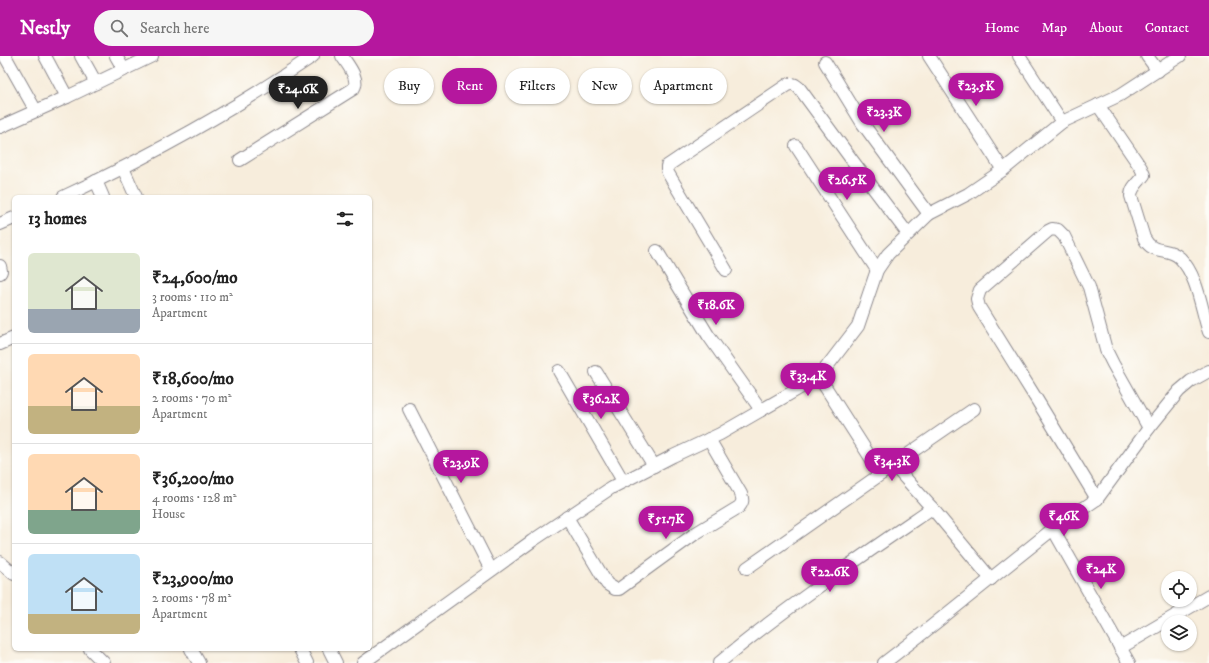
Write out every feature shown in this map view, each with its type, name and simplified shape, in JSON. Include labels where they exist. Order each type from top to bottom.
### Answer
[{"type":"street","points":[[5,56],[36,111]]},
{"type":"street","points":[[45,56],[67,97]]},
{"type":"street","points":[[81,56],[96,83]]},
{"type":"street","points":[[116,56],[124,70]]},
{"type":"street","points":[[0,126],[67,97],[151,56]]},
{"type":"street","points":[[67,195],[178,139],[270,85],[313,56]]},
{"type":"street","points":[[240,160],[356,86],[356,81],[342,56]]},
{"type":"street","points":[[929,56],[1003,170]]},
{"type":"street","points":[[1019,56],[1062,122]]},
{"type":"street","points":[[1147,56],[1158,71]]},
{"type":"street","points":[[363,663],[491,570],[611,488],[709,439],[819,377],[858,326],[877,270],[888,254],[929,214],[968,194],[1003,170],[1062,122],[1120,95],[1180,56]]},
{"type":"street","points":[[825,62],[863,124],[929,214]]},
{"type":"street","points":[[726,270],[668,173],[667,166],[792,83],[796,84],[800,89],[908,234]]},
{"type":"street","points":[[1098,105],[1141,168],[1144,175],[1131,191],[1131,196],[1144,238],[1151,247],[1164,250],[1179,257],[1186,265],[1193,276],[1209,332]]},
{"type":"street","points":[[796,146],[877,270]]},
{"type":"street","points":[[123,168],[135,195]]},
{"type":"street","points":[[96,181],[102,195]]},
{"type":"street","points":[[0,224],[12,219]]},
{"type":"street","points":[[1097,499],[979,307],[976,299],[980,290],[1052,229],[1058,230],[1064,236],[1089,287],[1106,350],[1149,428]]},
{"type":"street","points":[[657,251],[708,335],[761,410]]},
{"type":"street","points":[[0,266],[0,273]]},
{"type":"street","points":[[0,344],[12,339]]},
{"type":"street","points":[[559,371],[623,482]]},
{"type":"street","points":[[884,663],[1053,529],[1097,499],[1178,391],[1191,381],[1209,371]]},
{"type":"street","points":[[596,372],[654,466]]},
{"type":"street","points":[[819,377],[886,471]]},
{"type":"street","points":[[409,409],[491,570]]},
{"type":"street","points":[[747,568],[910,453],[974,410]]},
{"type":"street","points":[[567,517],[607,584],[615,589],[619,589],[696,533],[739,507],[742,503],[743,499],[741,494],[709,439]]},
{"type":"street","points":[[886,471],[895,468],[898,470],[932,508],[991,579]]},
{"type":"street","points":[[718,663],[752,635],[824,582],[932,508]]},
{"type":"street","points":[[1053,529],[1128,663]]},
{"type":"street","points":[[0,562],[12,572]]},
{"type":"street","points":[[1120,648],[1209,596]]},
{"type":"street","points":[[96,651],[104,663]]},
{"type":"street","points":[[192,651],[199,663]]},
{"type":"street","points":[[301,651],[307,663]]},
{"type":"street","points":[[330,651],[336,663]]}]
